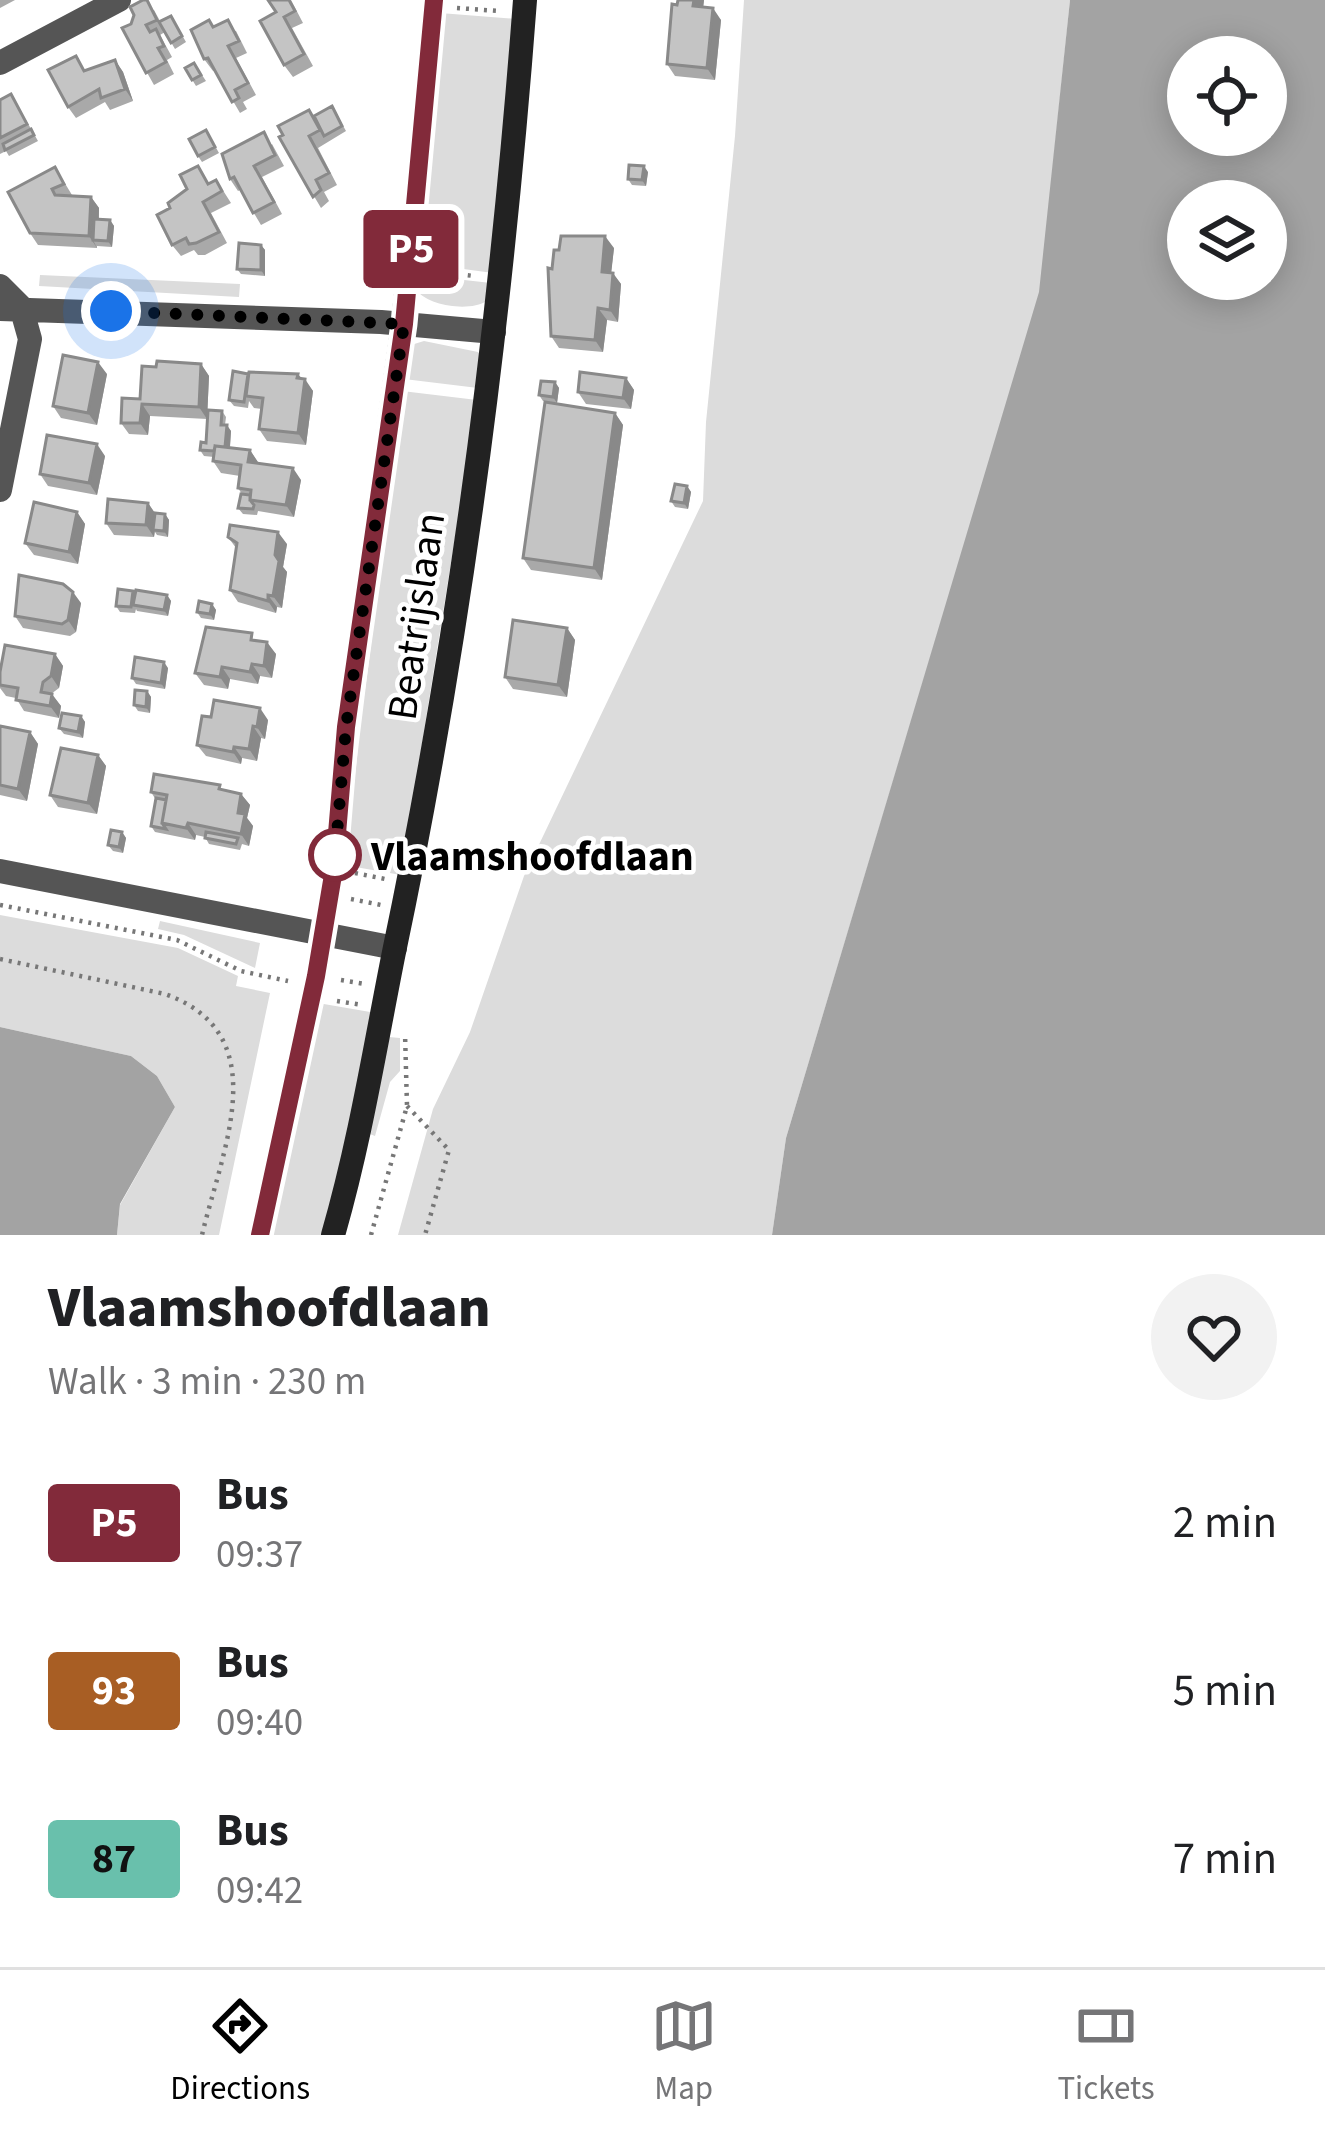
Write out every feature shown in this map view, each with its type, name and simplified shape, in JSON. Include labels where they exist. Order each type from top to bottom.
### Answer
[{"type":"street","points":[[0,63],[119,0]]},
{"type":"street","name":"Beatrijslaan","points":[[260,1235],[334,869],[346,727],[404,324],[434,3]]},
{"type":"street","name":"Beatrijslaan","points":[[333,1235],[394,1004],[395,948],[455,625],[500,280],[524,7]]},
{"type":"street","points":[[0,286],[30,339],[0,490]]},
{"type":"street","points":[[11,308],[494,332]]},
{"type":"street","points":[[0,871],[395,948]]},
{"type":"path","points":[[434,3],[524,7]]},
{"type":"path","points":[[409,268],[500,280]]},
{"type":"path","points":[[334,869],[407,897]]},
{"type":"path","points":[[328,895],[407,897]]},
{"type":"path","points":[[0,904],[177,940],[241,971],[394,1004]]},
{"type":"path","points":[[0,959],[166,994],[189,1002],[214,1023],[227,1044],[236,1081],[202,1235]]},
{"type":"path","points":[[313,986],[394,1004]]},
{"type":"path","points":[[371,1235],[406,1106],[405,1036],[394,1004]]},
{"type":"path","points":[[406,1106],[449,1150],[425,1235]]},
{"type":"shaded area","points":[[744,0],[1070,0],[1040,292],[786,1138],[772,1235],[398,1235],[433,1109],[470,1032],[524,876],[703,501]]},
{"type":"shaded area","points":[[1070,0],[1325,0],[1325,1235],[772,1235],[786,1138],[1039,292]]},
{"type":"shaded area","points":[[440,13],[516,19],[493,273],[419,263]]},
{"type":"shaded area","points":[[40,275],[240,284],[239,297],[39,286]]},
{"type":"shaded area","points":[[419,275],[491,283],[487,301],[460,307],[440,304],[417,291]]},
{"type":"shaded area","points":[[424,341],[478,352],[482,358],[478,388],[404,379],[411,345]]},
{"type":"shaded area","points":[[402,391],[477,400],[401,875],[344,865]]},
{"type":"shaded area","points":[[0,915],[178,948],[238,976],[236,986],[270,993],[219,1235],[117,1235],[120,1205],[175,1107],[157,1076],[131,1056],[0,1027]]},
{"type":"shaded area","points":[[160,921],[260,943],[255,968],[184,935],[158,929]]},
{"type":"shaded area","points":[[318,1003],[376,1013],[324,1235],[269,1235]]},
{"type":"shaded area","points":[[0,1027],[131,1056],[157,1076],[175,1107],[120,1204],[117,1235],[0,1235]]},
{"type":"shaded area","points":[[389,1037],[400,1038],[400,1071],[390,1082],[375,1136],[367,1133]]},
{"type":"building","points":[[143,0],[157,20],[146,25],[150,32],[156,29],[166,62],[146,73],[122,28],[131,24],[130,7]]},
{"type":"building","points":[[268,0],[289,0],[295,11],[284,17],[304,54],[284,65],[260,21],[276,12]]},
{"type":"building","points":[[678,0],[713,8],[707,68],[667,64],[672,4],[677,5]]},
{"type":"building","points":[[171,16],[182,36],[171,43],[159,22]]},
{"type":"building","points":[[209,20],[213,27],[228,20],[239,41],[228,46],[248,83],[235,90],[239,98],[232,102],[191,30]]},
{"type":"building","points":[[76,56],[84,71],[115,60],[125,89],[101,98],[99,89],[68,107],[48,70]]},
{"type":"building","points":[[194,63],[201,75],[192,80],[185,68]]},
{"type":"building","points":[[11,94],[27,124],[0,138],[0,100]]},
{"type":"building","points":[[332,106],[342,126],[324,136],[314,116]]},
{"type":"building","points":[[309,110],[320,130],[309,136],[329,173],[316,180],[321,190],[313,197],[279,137],[283,135],[278,126]]},
{"type":"building","points":[[31,129],[34,135],[5,150],[3,144]]},
{"type":"building","points":[[206,130],[215,147],[198,156],[189,139]]},
{"type":"building","points":[[264,132],[275,155],[254,166],[274,202],[253,213],[234,177],[230,179],[222,154]]},
{"type":"building","points":[[629,165],[644,166],[642,180],[628,179]]},
{"type":"building","points":[[198,166],[208,184],[216,180],[222,191],[203,202],[219,232],[196,243],[189,244],[186,238],[172,245],[157,215],[187,189],[180,175]]},
{"type":"building","points":[[55,167],[64,184],[52,189],[55,195],[91,197],[89,236],[30,233],[8,192]]},
{"type":"building","points":[[94,219],[110,220],[108,241],[93,240]]},
{"type":"building","points":[[561,236],[605,236],[602,272],[613,273],[610,310],[598,308],[595,340],[551,336],[548,268],[552,269]]},
{"type":"building","points":[[239,243],[261,245],[261,270],[237,269]]},
{"type":"building","points":[[63,355],[98,362],[88,413],[53,406]]},
{"type":"building","points":[[157,361],[201,364],[199,407],[142,404],[140,423],[121,423],[122,398],[140,399],[142,366],[156,367]]},
{"type":"building","points":[[233,371],[248,374],[244,402],[229,400]]},
{"type":"building","points":[[249,372],[298,374],[297,378],[305,379],[298,433],[259,429],[263,398],[246,396]]},
{"type":"building","points":[[580,372],[626,378],[623,398],[578,392]]},
{"type":"building","points":[[541,381],[555,382],[553,397],[539,395]]},
{"type":"building","points":[[545,402],[615,413],[594,568],[523,558]]},
{"type":"building","points":[[208,410],[222,411],[221,425],[227,425],[225,447],[215,446],[214,451],[200,450],[201,442],[206,443]]},
{"type":"building","points":[[47,435],[97,444],[89,483],[40,474]]},
{"type":"building","points":[[215,446],[250,450],[248,462],[293,468],[286,505],[250,500],[251,490],[238,488],[241,465],[213,461]]},
{"type":"building","points":[[675,484],[687,486],[684,503],[671,501]]},
{"type":"building","points":[[241,494],[250,495],[253,509],[238,508]]},
{"type":"building","points":[[108,499],[148,503],[146,525],[106,523]]},
{"type":"building","points":[[34,502],[77,512],[69,552],[25,543]]},
{"type":"building","points":[[155,513],[165,514],[164,531],[153,530]]},
{"type":"building","points":[[230,525],[278,532],[275,555],[279,561],[268,601],[230,590],[237,543],[228,537]]},
{"type":"building","points":[[19,575],[63,584],[73,592],[68,620],[62,624],[15,616]]},
{"type":"building","points":[[118,589],[133,591],[131,607],[116,606]]},
{"type":"building","points":[[136,590],[167,595],[164,610],[133,605]]},
{"type":"building","points":[[199,601],[212,604],[210,614],[197,612]]},
{"type":"building","points":[[513,620],[567,628],[558,685],[505,677]]},
{"type":"building","points":[[206,627],[252,633],[251,640],[267,642],[264,666],[252,664],[250,672],[222,667],[220,677],[195,673]]},
{"type":"building","points":[[5,645],[55,654],[51,676],[43,682],[41,692],[52,694],[50,706],[16,700],[18,688],[0,685]]},
{"type":"building","points":[[135,657],[164,662],[161,683],[132,678]]},
{"type":"building","points":[[135,690],[147,691],[146,707],[134,705]]},
{"type":"building","points":[[214,700],[260,708],[249,749],[234,747],[233,752],[197,745],[202,716],[211,717]]},
{"type":"building","points":[[62,713],[81,716],[78,732],[59,728]]},
{"type":"building","points":[[0,726],[30,732],[18,789],[0,785]]},
{"type":"building","points":[[61,748],[98,755],[88,803],[50,795]]},
{"type":"building","points":[[154,774],[220,785],[219,789],[241,794],[238,813],[245,814],[241,834],[162,823],[167,795],[151,792]]},
{"type":"building","points":[[156,798],[166,800],[162,823],[166,829],[151,826]]},
{"type":"building","points":[[111,830],[122,832],[119,847],[108,845]]},
{"type":"building","points":[[206,832],[238,838],[236,844],[205,838]]},
{"type":"bus line","name":"P5","points":[[260,1235],[334,869],[346,727],[404,324],[434,0]]},
{"type":"place","name":"Vlaamshoofdlaan","points":[[335,855]]},
{"type":"route","points":[[111,311],[404,324],[346,727],[334,869],[335,855]]}]
